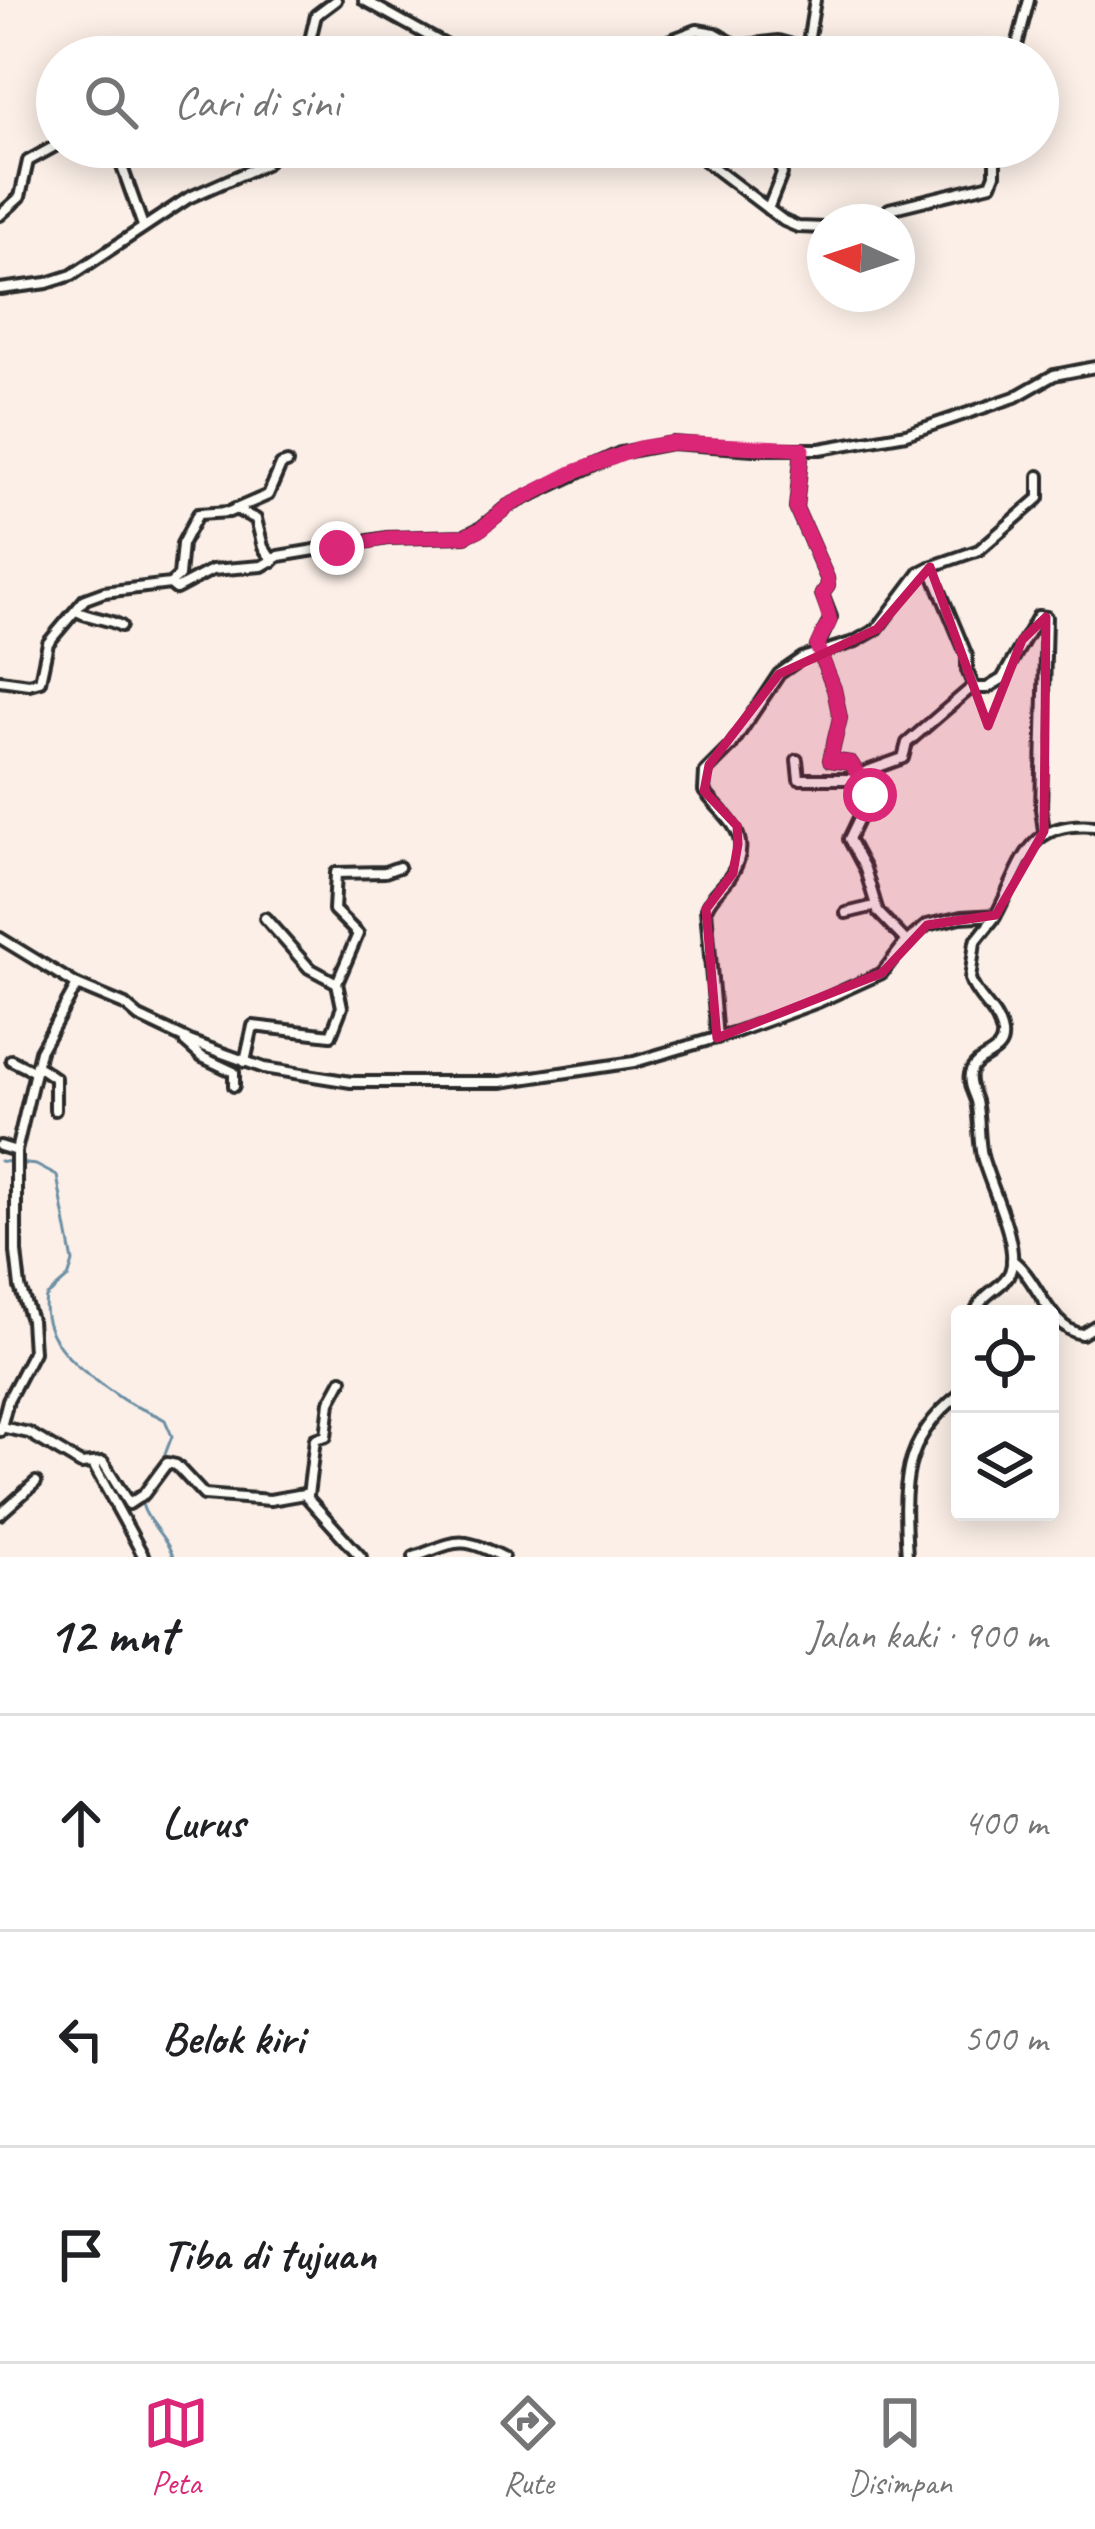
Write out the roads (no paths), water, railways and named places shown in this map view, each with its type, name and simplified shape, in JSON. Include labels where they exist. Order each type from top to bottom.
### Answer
[{"type":"street","points":[[311,36],[316,15],[336,0]]},
{"type":"street","points":[[364,0],[429,36]]},
{"type":"street","points":[[809,36],[815,0]]},
{"type":"street","points":[[1020,36],[1029,0]]},
{"type":"street","points":[[679,36],[697,29],[720,36]]},
{"type":"street","points":[[0,215],[20,197],[28,161],[36,157]]},
{"type":"street","points":[[122,168],[143,226]]},
{"type":"street","points":[[0,289],[72,275],[188,197],[256,168]]},
{"type":"street","points":[[715,168],[768,209],[807,227]]},
{"type":"street","points":[[768,209],[781,168]]},
{"type":"street","points":[[909,204],[991,184],[995,168]]},
{"type":"street","points":[[170,584],[176,589],[212,570],[387,538],[465,536],[508,506],[574,472],[639,448],[672,443],[802,449],[922,431],[1015,397],[1054,375],[1095,367]]},
{"type":"street","points":[[802,449],[796,508],[827,578],[822,594],[831,617],[831,626],[817,643],[840,718],[830,760],[851,763],[861,777],[870,799],[854,821],[849,838],[881,918],[906,941]]},
{"type":"street","points":[[0,680],[29,685],[40,681],[48,643],[86,599],[104,592],[170,584],[179,576],[182,544],[196,516],[235,509],[268,495],[281,464],[287,463]]},
{"type":"street","points":[[717,1038],[706,909],[733,873],[738,844],[737,826],[704,791],[705,772],[731,746],[779,674],[802,658],[854,642],[877,629],[920,572],[980,550],[1028,510],[1039,498],[1039,476]]},
{"type":"street","points":[[235,509],[256,519],[263,548],[273,561]]},
{"type":"street","points":[[930,566],[968,658],[974,687]]},
{"type":"street","points":[[76,610],[93,620],[121,626]]},
{"type":"street","points":[[797,760],[799,778],[861,777],[903,758],[908,743],[974,687],[987,688],[1002,679],[1030,624],[1038,616],[1046,617],[1044,831]]},
{"type":"street","points":[[980,1305],[1010,1273],[1011,1259],[982,1154],[969,1082],[975,1066],[998,1050],[1003,1040],[998,1018],[970,980],[975,942],[1044,831],[1064,824],[1095,826]]},
{"type":"street","points":[[245,1062],[254,1026],[331,1035],[342,1007],[337,982],[358,934],[334,910],[336,873],[386,872],[399,867]]},
{"type":"street","points":[[845,913],[875,906]]},
{"type":"street","points":[[0,938],[139,1017],[245,1062],[352,1082],[501,1082],[634,1061],[717,1038],[882,973],[917,930],[938,921],[996,915]]},
{"type":"street","points":[[265,918],[309,968],[337,982]]},
{"type":"street","points":[[77,985],[53,1025],[36,1069],[16,1151],[16,1252],[33,1352],[8,1400],[0,1429],[29,1433],[81,1464],[107,1466],[126,1502],[144,1494],[167,1463],[176,1465],[205,1495],[270,1500],[299,1492],[361,1557]]},
{"type":"street","points":[[181,1036],[202,1058],[233,1071],[234,1086]]},
{"type":"street","points":[[11,1060],[55,1078],[55,1111]]},
{"type":"street","points":[[0,1146],[16,1151]]},
{"type":"street","points":[[1011,1259],[1024,1269],[1036,1292],[1069,1331],[1082,1334],[1095,1326]]},
{"type":"street","points":[[308,1497],[315,1439],[326,1436],[330,1402],[342,1380]]},
{"type":"street","points":[[907,1557],[903,1526],[908,1471],[924,1430],[951,1400]]},
{"type":"street","points":[[93,1464],[144,1557]]},
{"type":"street","points":[[0,1514],[36,1481]]},
{"type":"street","points":[[414,1557],[453,1540],[479,1545],[503,1557]]},
{"type":"waterway","points":[[0,1161],[36,1165],[57,1176],[73,1262],[68,1278],[46,1297],[50,1329],[68,1357],[95,1380],[165,1420],[172,1436],[161,1465]]},
{"type":"waterway","points":[[141,1497],[173,1557]]}]
